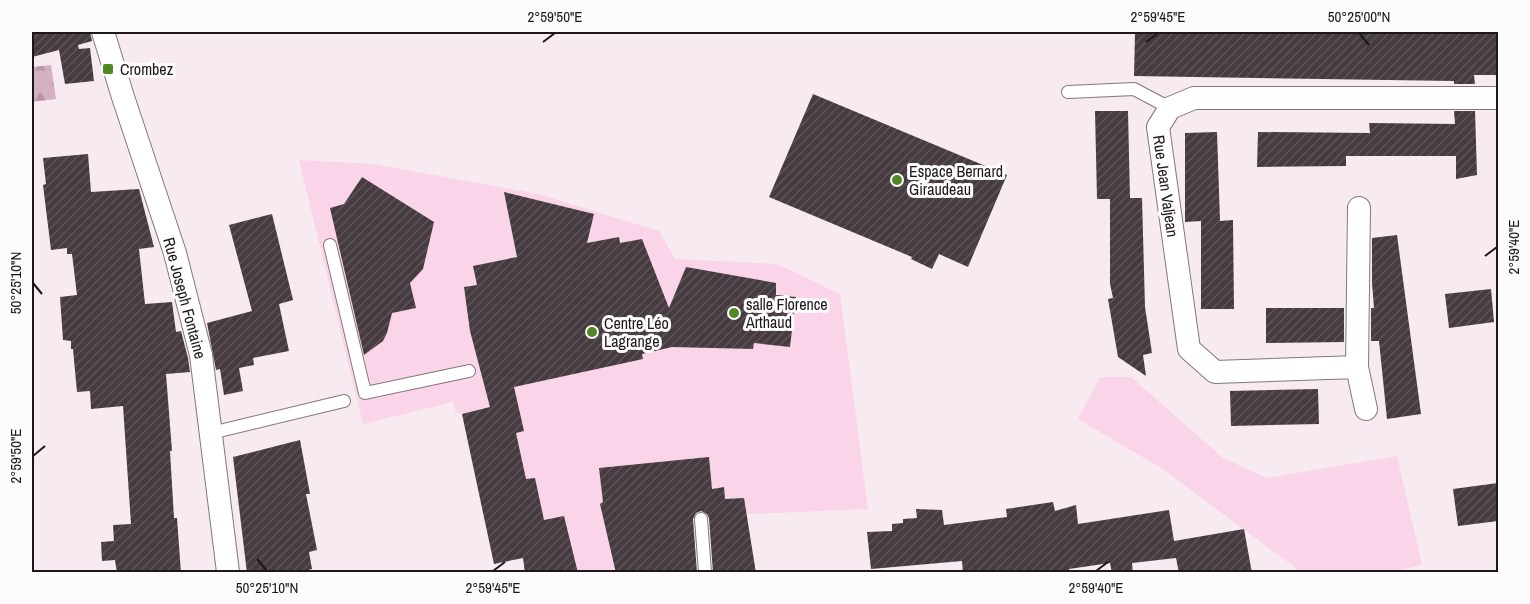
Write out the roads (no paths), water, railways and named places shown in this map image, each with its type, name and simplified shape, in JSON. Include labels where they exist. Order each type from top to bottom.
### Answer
[{"type":"street","name":"Rue Joseph Fontaine","points":[[103,32],[175,253],[201,355],[228,573]]},
{"type":"street","points":[[1170,108],[1194,98],[1498,98]]},
{"type":"street","name":"Rue Jean Valjean","points":[[1170,108],[1158,127],[1189,349],[1215,372],[1357,367]]},
{"type":"street","points":[[1359,208],[1357,367],[1366,409]]},
{"type":"lane","points":[[1068,92],[1134,89],[1170,108]]},
{"type":"lane","points":[[330,245],[365,393],[469,371]]},
{"type":"lane","points":[[211,433],[345,401]]},
{"type":"lane","points":[[700,519],[705,573]]},
{"type":"place","name":"Crombez","points":[[108,69]]},
{"type":"place","name":"Espace Bernard Giraudeau","points":[[897,180]]},
{"type":"place","name":"salle Florence Arthaud","points":[[734,313]]},
{"type":"place","name":"Centre Léo Lagrange","points":[[592,332]]}]
